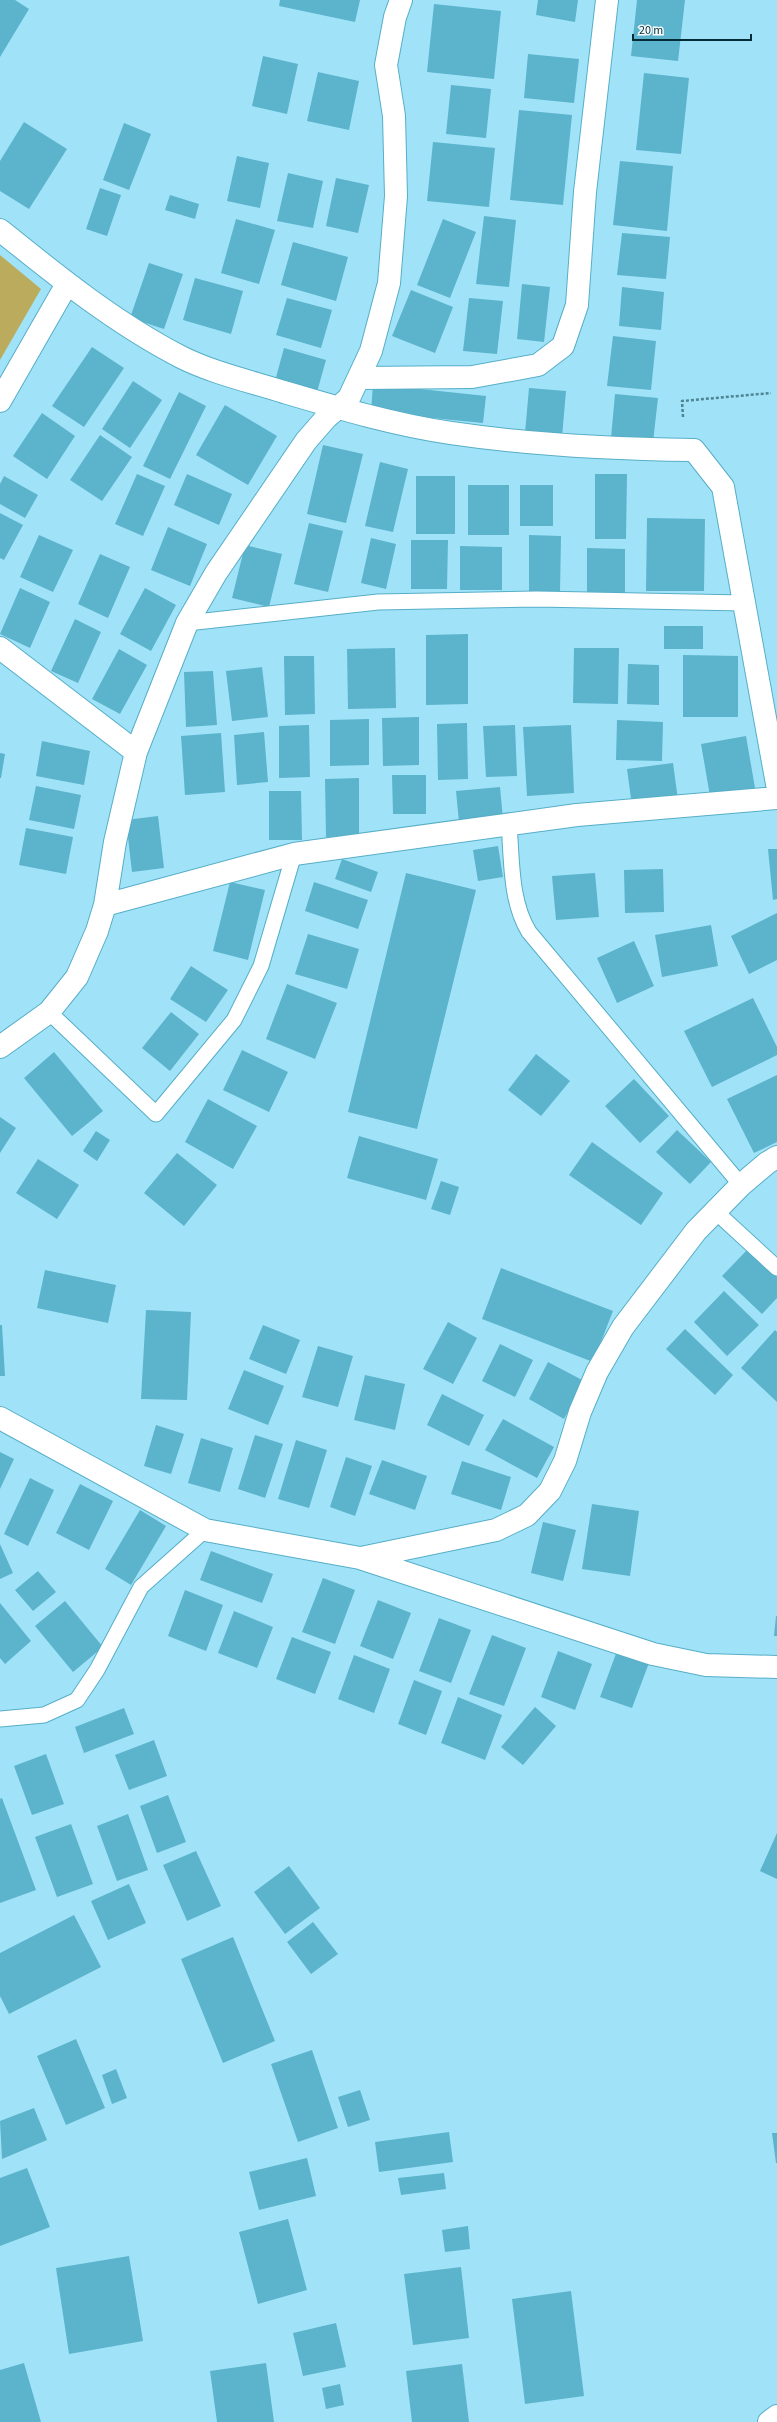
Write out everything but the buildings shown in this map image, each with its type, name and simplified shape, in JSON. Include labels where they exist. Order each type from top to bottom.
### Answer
[{"type":"street","points":[[0,1047],[49,1012],[77,978],[97,931],[105,905],[115,842],[136,752],[187,623],[216,573],[306,441],[326,418],[339,409],[349,398],[360,378],[371,351],[389,283],[396,196],[394,116],[386,66],[394,17],[401,0]]},
{"type":"street","points":[[360,378],[472,377],[538,365],[563,346],[577,305],[585,192],[607,0]]},
{"type":"street","points":[[0,230],[67,284],[145,337],[182,357],[221,372],[339,409],[449,433],[525,443],[602,448],[694,450],[723,487],[777,784]]},
{"type":"street","points":[[0,401],[67,284]]},
{"type":"street","points":[[0,648],[136,752]]},
{"type":"street","points":[[105,905],[294,854],[577,815],[777,798]]},
{"type":"street","points":[[360,1558],[496,1530],[527,1515],[550,1491],[565,1461],[580,1412],[597,1372],[623,1327],[696,1231],[741,1185],[767,1163],[777,1157]]},
{"type":"street","points":[[0,1418],[205,1530],[360,1558],[652,1654],[706,1665],[777,1667]]},
{"type":"street","points":[[769,2422],[777,2416]]},
{"type":"lane","points":[[187,623],[378,602],[537,599],[744,603]]},
{"type":"lane","points":[[509,824],[516,896],[521,918],[529,932],[741,1185]]},
{"type":"lane","points":[[49,1012],[156,1114],[234,1020],[261,966],[294,854]]},
{"type":"lane","points":[[715,1211],[777,1268]]},
{"type":"lane","points":[[0,1719],[44,1715],[77,1700],[97,1670],[141,1587],[205,1530]]},
{"type":"path","points":[[685,450],[682,401],[771,393]]},
{"type":"shaded area","points":[[0,255],[41,289],[0,360]]}]
